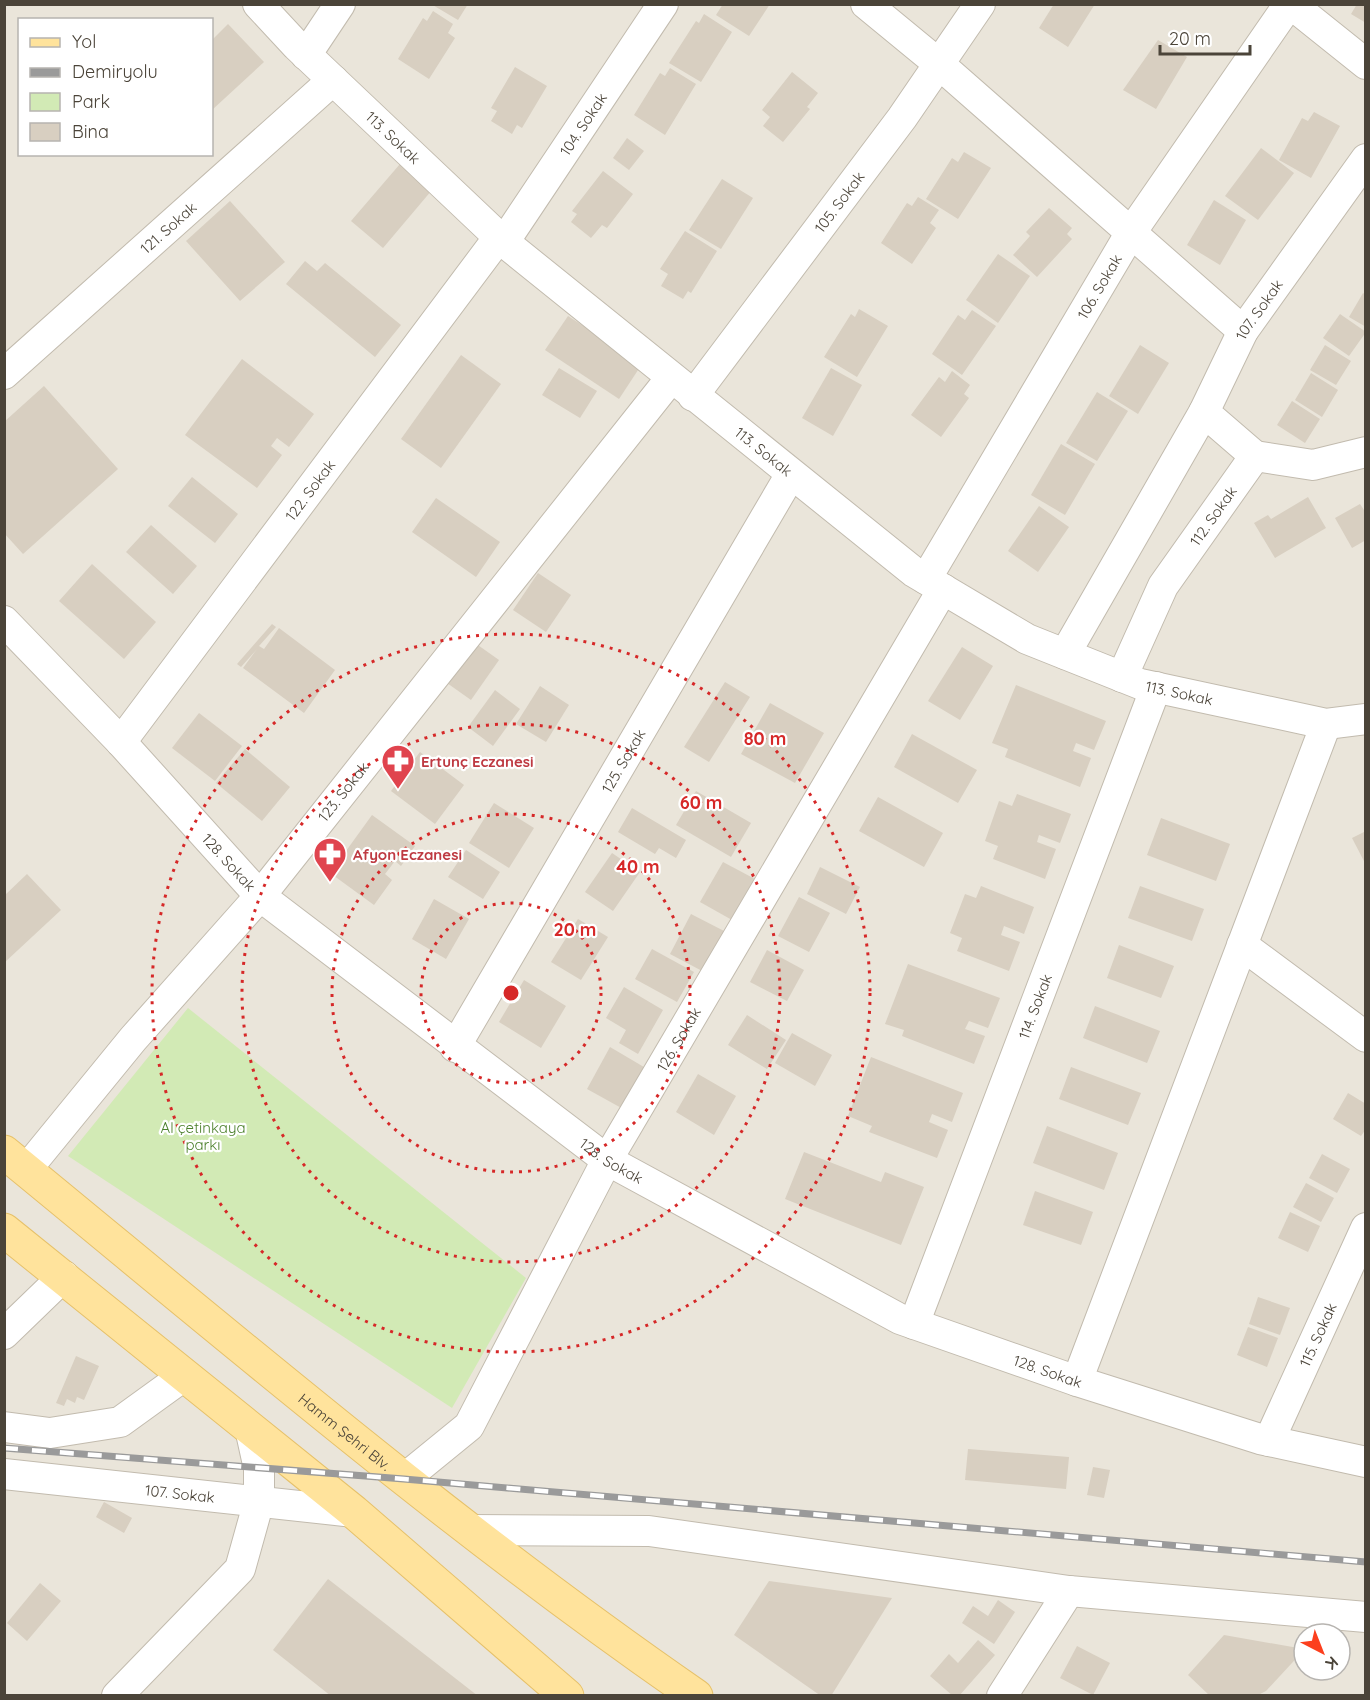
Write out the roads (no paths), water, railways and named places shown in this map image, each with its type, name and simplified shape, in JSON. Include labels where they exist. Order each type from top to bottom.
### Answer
[{"type":"main road","name":"Hamm Şehri Blv.","points":[[15,1161],[404,1479],[599,1629],[696,1695]]},
{"type":"main road","points":[[4,1230],[64,1276],[354,1512],[567,1695]]},
{"type":"street","name":"113. Sokak","points":[[258,4],[306,55],[501,239],[791,474],[935,584],[1027,639],[1122,677],[1156,687],[1326,724],[1365,719]]},
{"type":"street","points":[[306,55],[340,4]]},
{"type":"street","name":"104. Sokak","points":[[501,239],[663,4]]},
{"type":"street","points":[[866,4],[939,64],[1243,331]]},
{"type":"street","name":"105. Sokak","points":[[682,387],[902,118],[980,4]]},
{"type":"street","points":[[1290,4],[1365,64]]},
{"type":"street","name":"106. Sokak","points":[[935,584],[1130,234],[1290,4]]},
{"type":"street","name":"121. Sokak","points":[[4,374],[333,80]]},
{"type":"street","name":"107. Sokak","points":[[1065,654],[1204,412],[1243,331],[1365,159]]},
{"type":"street","name":"122. Sokak","points":[[121,742],[501,239]]},
{"type":"street","name":"123. Sokak","points":[[15,1161],[133,1039],[260,896],[682,387]]},
{"type":"street","points":[[1204,412],[1254,456],[1313,465],[1362,447]]},
{"type":"street","name":"112. Sokak","points":[[1122,677],[1163,586],[1254,456]]},
{"type":"street","name":"125. Sokak","points":[[455,1047],[791,474]]},
{"type":"street","name":"126. Sokak","points":[[404,1479],[469,1426],[607,1160],[935,584]]},
{"type":"street","name":"128. Sokak","points":[[4,621],[121,742],[260,896],[455,1047],[607,1160],[914,1324],[1077,1382],[1269,1441],[1365,1462]]},
{"type":"street","name":"114. Sokak","points":[[914,1324],[1156,687]]},
{"type":"street","points":[[1077,1382],[1326,724]]},
{"type":"street","points":[[1242,945],[1365,1037]]},
{"type":"street","name":"115. Sokak","points":[[1269,1441],[1365,1228]]},
{"type":"street","points":[[4,1334],[64,1276]]},
{"type":"street","points":[[4,1427],[50,1433],[120,1422],[185,1375]]},
{"type":"street","points":[[117,1695],[240,1569],[259,1501],[259,1468],[250,1428]]},
{"type":"street","name":"107. Sokak","points":[[4,1474],[354,1512]]},
{"type":"street","points":[[470,1530],[650,1531],[1069,1590],[1365,1617]]},
{"type":"street","points":[[1002,1695],[1069,1590]]},
{"type":"railway","points":[[4,1448],[404,1479],[1366,1562]]},
{"type":"place","name":"Ertunç Eczanesi","points":[[398,790]]},
{"type":"place","name":"Afyon Eczanesi","points":[[330,883]]},
{"type":"park label","name":"Al çetinkaya parkı","points":[[203,1136]]}]
